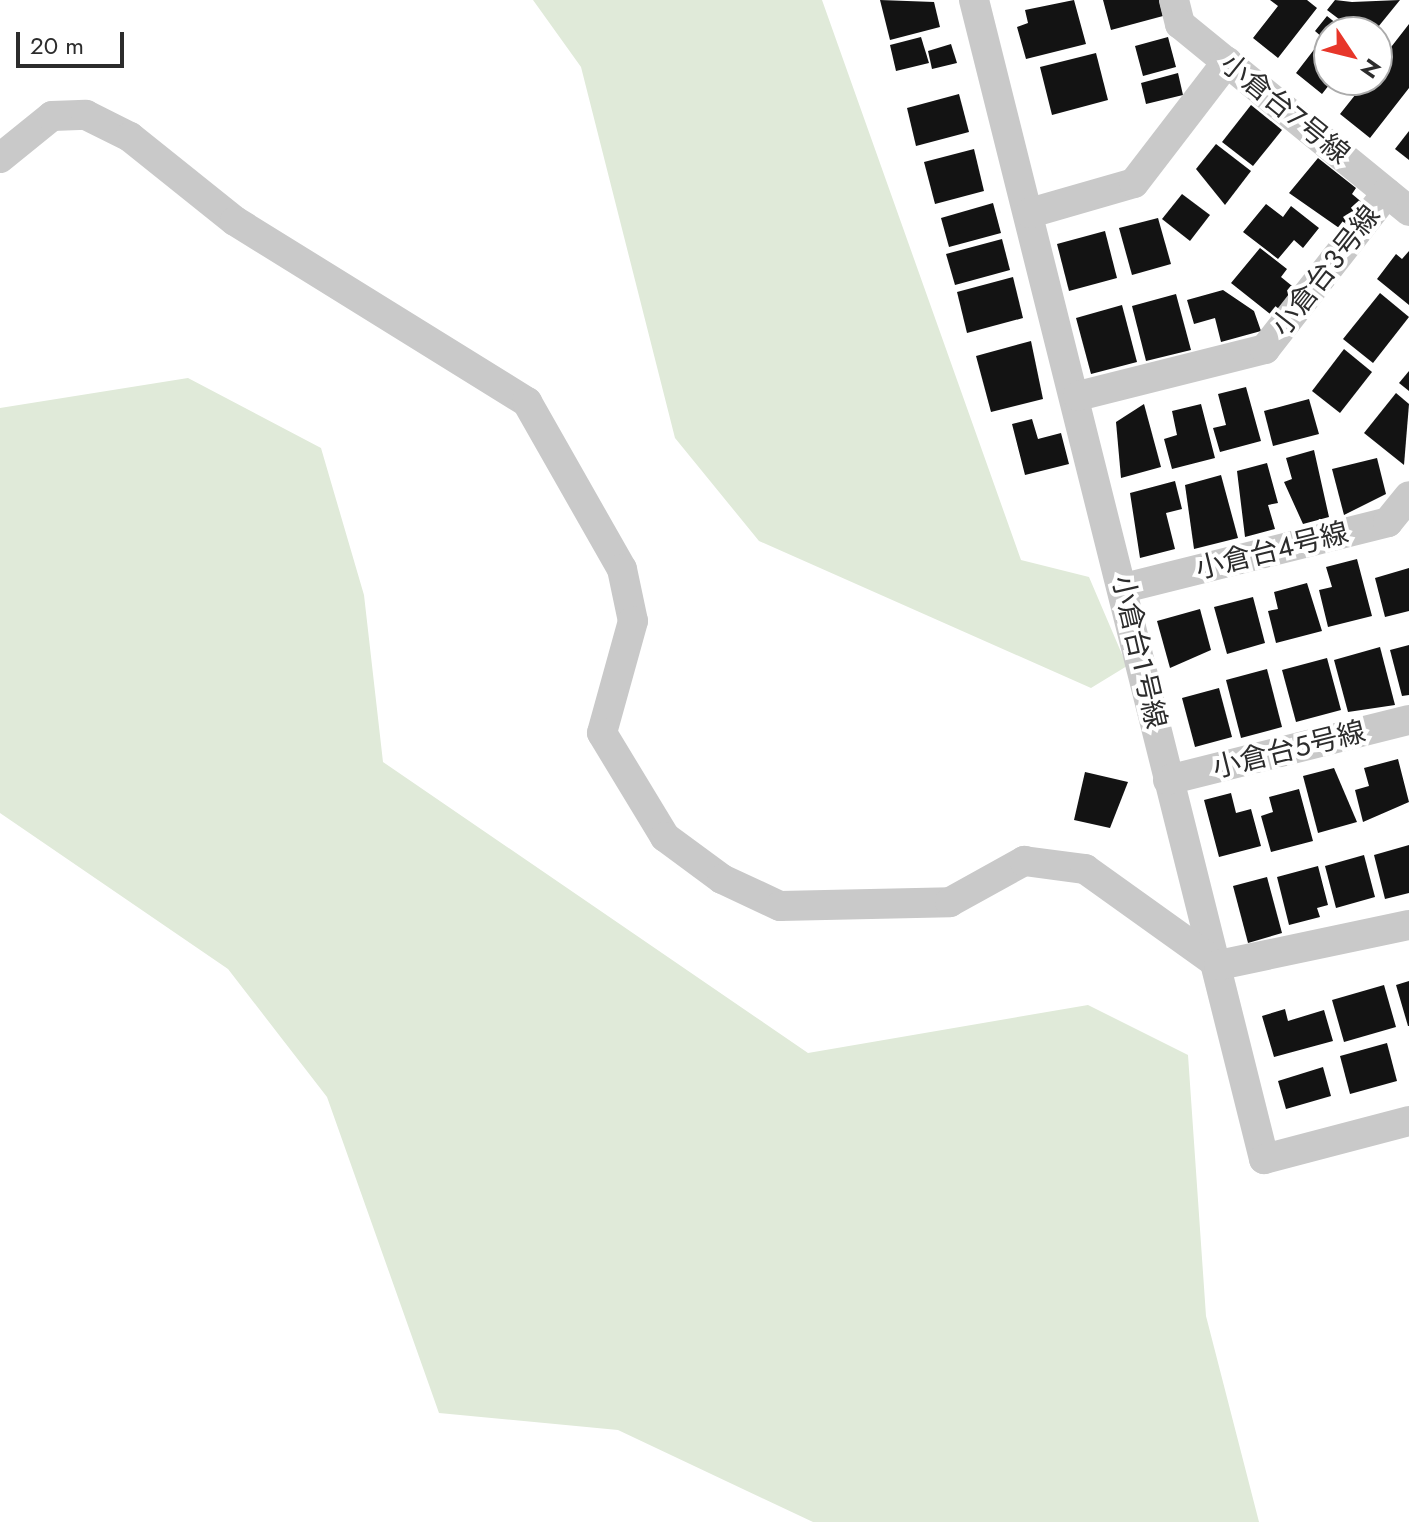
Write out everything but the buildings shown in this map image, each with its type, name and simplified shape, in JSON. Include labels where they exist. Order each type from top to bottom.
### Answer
[{"type":"street","name":"小倉台１号線","points":[[974,0],[1078,396],[1168,780],[1219,965],[1264,1159],[1409,1121]]},
{"type":"street","name":"小倉台７号線","points":[[1174,0],[1180,24],[1398,202]]},
{"type":"street","points":[[1030,213],[1134,183],[1227,62]]},
{"type":"street","points":[[0,158],[52,116],[86,115],[130,137],[235,221],[527,402],[622,569],[633,621],[602,733],[665,837],[722,879],[780,906],[950,902],[1024,861],[1085,869],[1219,965],[1409,925]]},
{"type":"street","name":"小倉台３号線","points":[[1078,396],[1265,349],[1398,202]]},
{"type":"street","name":"小倉台４号線","points":[[1124,588],[1388,522],[1409,496]]},
{"type":"street","name":"小倉台５号線","points":[[1168,780],[1409,720]]},
{"type":"green space","points":[[533,0],[822,0],[1021,560],[1089,577],[1127,666],[1091,688],[759,541],[675,438],[581,67]]},
{"type":"green space","points":[[188,378],[321,448],[364,595],[383,762],[808,1053],[1088,1005],[1188,1055],[1206,1316],[1259,1522],[813,1522],[618,1430],[439,1413],[327,1097],[228,969],[0,813],[0,408]]}]
